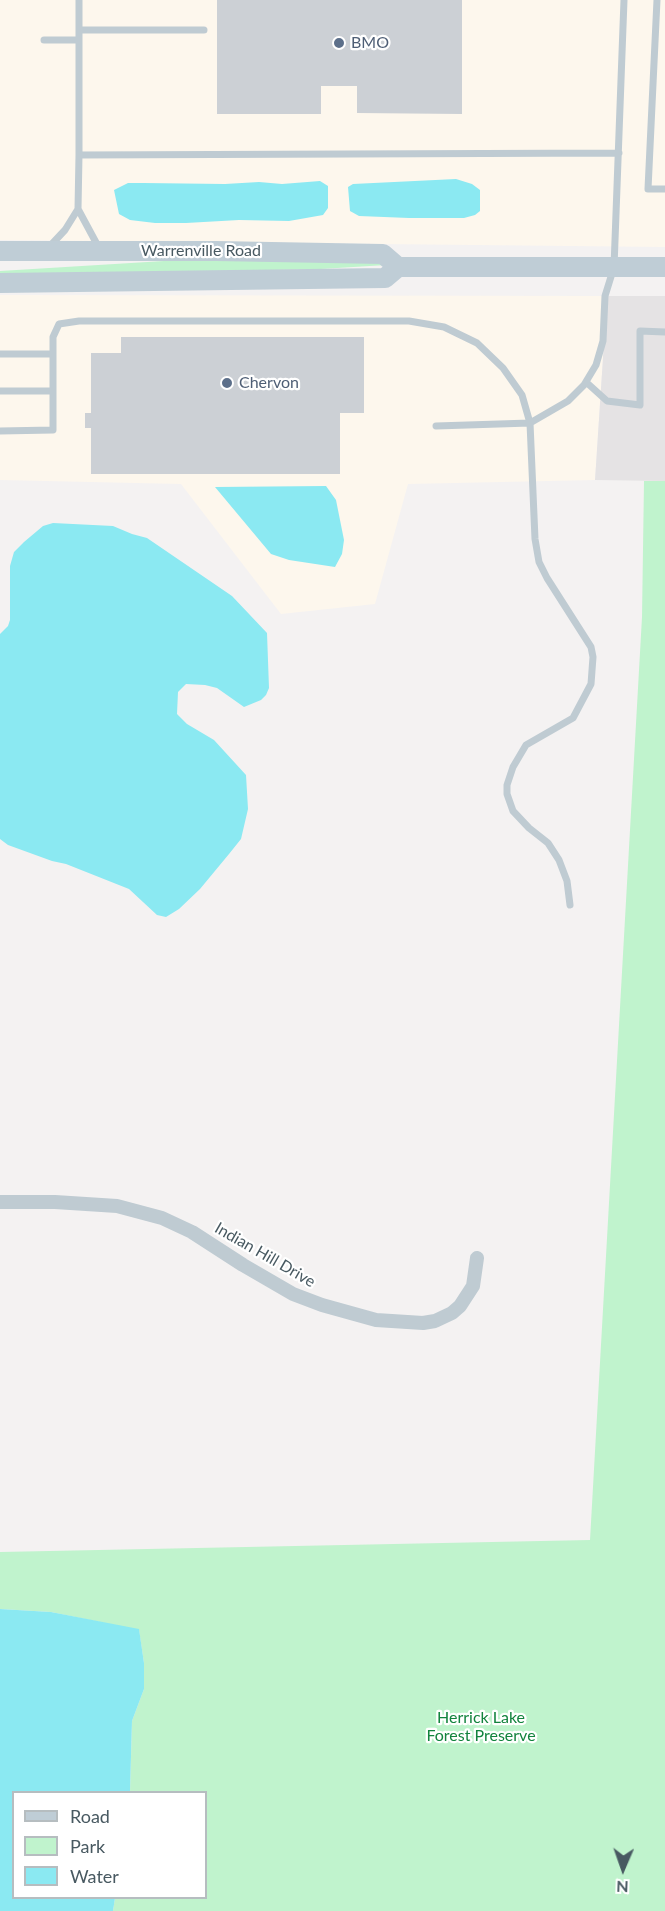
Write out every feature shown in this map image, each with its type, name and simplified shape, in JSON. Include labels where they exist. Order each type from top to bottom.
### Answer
[{"type":"main road","name":"Warrenville Road","points":[[0,251],[383,254],[398,267]]},
{"type":"main road","name":"Warrenville Road","points":[[0,284],[385,278],[398,267],[665,267]]},
{"type":"street","name":"Indian Hill Drive","points":[[0,1202],[55,1202],[117,1206],[162,1218],[192,1232],[293,1294],[331,1308],[375,1320],[423,1323],[435,1321],[452,1313],[460,1306],[473,1286],[477,1258]]},
{"type":"lane","points":[[79,0],[78,209],[100,251]]},
{"type":"lane","points":[[436,426],[530,423],[553,412],[568,401],[586,382],[596,365],[603,341],[605,296],[614,267],[624,0]]},
{"type":"lane","points":[[657,0],[648,189],[665,189]]},
{"type":"lane","points":[[79,30],[204,30]]},
{"type":"lane","points":[[44,40],[79,40]]},
{"type":"lane","points":[[79,155],[619,153]]},
{"type":"lane","points":[[46,250],[65,230],[78,209]]},
{"type":"lane","points":[[0,430],[53,430],[52,338],[59,324],[79,321],[409,321],[444,327],[477,343],[503,368],[522,395],[530,423],[536,539],[540,562],[547,578],[591,648],[593,668],[591,684],[573,718],[526,745],[510,776],[507,794],[513,811],[548,843],[559,860],[567,881],[570,905]]},
{"type":"lane","points":[[586,382],[607,401],[640,405],[640,331],[665,332]]},
{"type":"lane","points":[[0,354],[53,354]]},
{"type":"lane","points":[[0,391],[53,391]]},
{"type":"shaded area","points":[[0,0],[665,0],[665,247],[0,240]]},
{"type":"shaded area","points":[[0,295],[607,296],[595,480],[408,484],[375,604],[281,614],[181,484],[0,480]]},
{"type":"shaded area","points":[[607,296],[665,296],[665,481],[595,480]]},
{"type":"green space","points":[[180,260],[385,262],[386,265],[321,269],[0,276],[0,271]]},
{"type":"green space","name":"Herrick Lake Forest Preserve","points":[[644,481],[665,481],[665,1911],[113,1911],[115,1899],[207,1899],[207,1791],[130,1791],[132,1721],[144,1689],[144,1663],[139,1630],[51,1612],[0,1609],[0,1552],[590,1540],[642,617]]},
{"type":"water","points":[[456,179],[472,184],[480,190],[480,211],[475,215],[464,218],[409,218],[359,216],[350,211],[348,187],[353,184]]},
{"type":"water","points":[[320,181],[328,186],[328,208],[323,215],[289,221],[155,223],[130,220],[119,214],[114,190],[128,183],[259,182],[282,184]]},
{"type":"water","points":[[326,486],[336,500],[344,540],[342,554],[335,567],[289,560],[271,554],[215,487]]},
{"type":"water","points":[[53,523],[113,526],[147,538],[232,596],[267,633],[269,688],[261,700],[244,707],[217,688],[205,685],[186,684],[178,692],[177,714],[187,724],[214,740],[246,775],[248,809],[241,839],[200,889],[179,909],[166,917],[157,915],[129,889],[66,864],[8,845],[0,839],[0,634],[8,626],[10,620],[10,566],[14,552],[24,542],[43,526]]},
{"type":"water","points":[[0,1609],[51,1612],[139,1629],[144,1663],[144,1689],[132,1721],[130,1791],[12,1791],[12,1899],[115,1899],[113,1911],[0,1911]]},
{"type":"building","name":"BMO","points":[[217,0],[462,0],[462,114],[357,113],[357,86],[321,86],[321,114],[217,114]]},
{"type":"building","name":"Chervon","points":[[121,337],[364,337],[364,413],[340,413],[340,474],[91,474],[91,428],[85,428],[85,413],[91,413],[91,353],[121,353]]},
{"type":"place","name":"BMO","points":[[339,43]]},
{"type":"place","name":"Chervon","points":[[227,383]]}]
